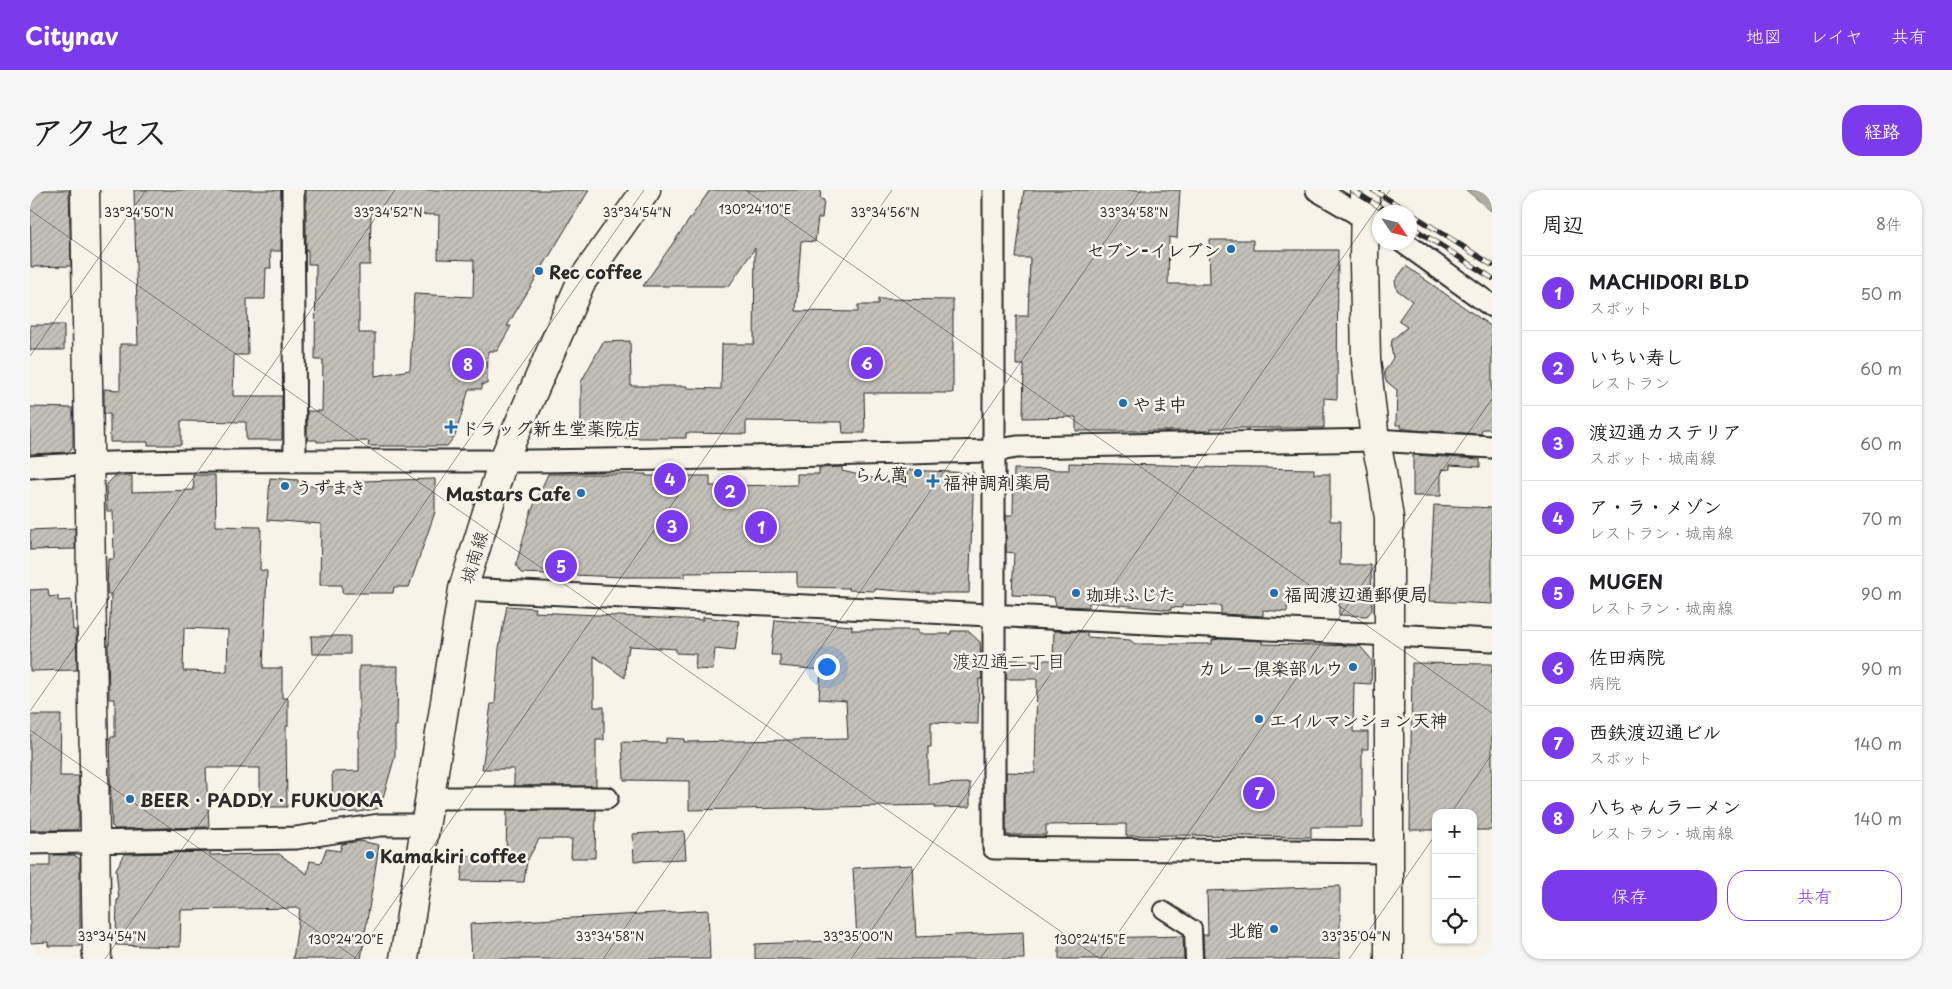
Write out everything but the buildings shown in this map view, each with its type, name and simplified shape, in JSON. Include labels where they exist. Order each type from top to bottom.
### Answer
[{"type":"street","points":[[85,190],[97,959]]},
{"type":"street","points":[[293,190],[295,460]]},
{"type":"street","name":"城南線","points":[[404,959],[463,589],[504,462],[581,282],[646,190]]},
{"type":"street","points":[[994,190],[994,848],[1389,852]]},
{"type":"street","points":[[1317,190],[1372,223]]},
{"type":"street","points":[[1365,190],[1372,223],[1364,263],[1366,359],[1375,440],[1382,466],[1389,518],[1389,959]]},
{"type":"street","points":[[1414,250],[1492,306]]},
{"type":"street","points":[[30,467],[90,463],[295,460],[504,462],[993,451],[1017,447],[1375,440],[1492,447]]},
{"type":"street","points":[[463,589],[1492,640]]},
{"type":"street","points":[[430,798],[607,798]]},
{"type":"street","points":[[30,843],[296,838],[380,824],[426,825]]},
{"type":"street","points":[[1163,910],[1193,930],[1194,959]]},
{"type":"shaded area","points":[[1466,190],[1492,190],[1492,212]]},
{"type":"railway","points":[[1352,190],[1377,205]]},
{"type":"railway","points":[[1373,190],[1398,205]]},
{"type":"railway","points":[[1417,217],[1492,265]]},
{"type":"railway","points":[[1417,230],[1492,278]]},
{"type":"place","name":"セブン-イレブン","points":[[1231,249]]},
{"type":"place","name":"Rec coffee","points":[[539,271]]},
{"type":"place","name":"佐田病院","points":[[867,363]]},
{"type":"place","name":"八ちゃんラーメン","points":[[468,364]]},
{"type":"place","name":"やま中","points":[[1123,403]]},
{"type":"place","name":"ドラッグ新生堂薬院店","points":[[451,427]]},
{"type":"place","name":"らん萬","points":[[918,473]]},
{"type":"place","name":"ア・ラ・メゾン","points":[[670,479]]},
{"type":"place","name":"福神調剤薬局","points":[[933,481]]},
{"type":"place","name":"うずまき","points":[[285,486]]},
{"type":"place","name":"いちい寿し","points":[[730,491]]},
{"type":"place","name":"Mastars Cafe","points":[[581,493]]},
{"type":"place","name":"渡辺通カステリア","points":[[672,526]]},
{"type":"place","name":"MACHIDORI BLD","points":[[761,527]]},
{"type":"place","name":"MUGEN","points":[[561,566]]},
{"type":"place","name":"珈琲ふじた","points":[[1076,593]]},
{"type":"place","name":"福岡渡辺通郵便局","points":[[1274,593]]},
{"type":"place","name":"カレー倶楽部ルウ","points":[[1353,667]]},
{"type":"place","name":"エイルマンション天神","points":[[1259,719]]},
{"type":"place","name":"西鉄渡辺通ビル","points":[[1259,793]]},
{"type":"place","name":"BEER・PADDY・FUKUOKA","points":[[130,799]]},
{"type":"place","name":"Kamakiri coffee","points":[[370,855]]},
{"type":"place","name":"北館","points":[[1274,929]]},
{"type":"district","name":"渡辺通二丁目","points":[[1009,660]]}]
